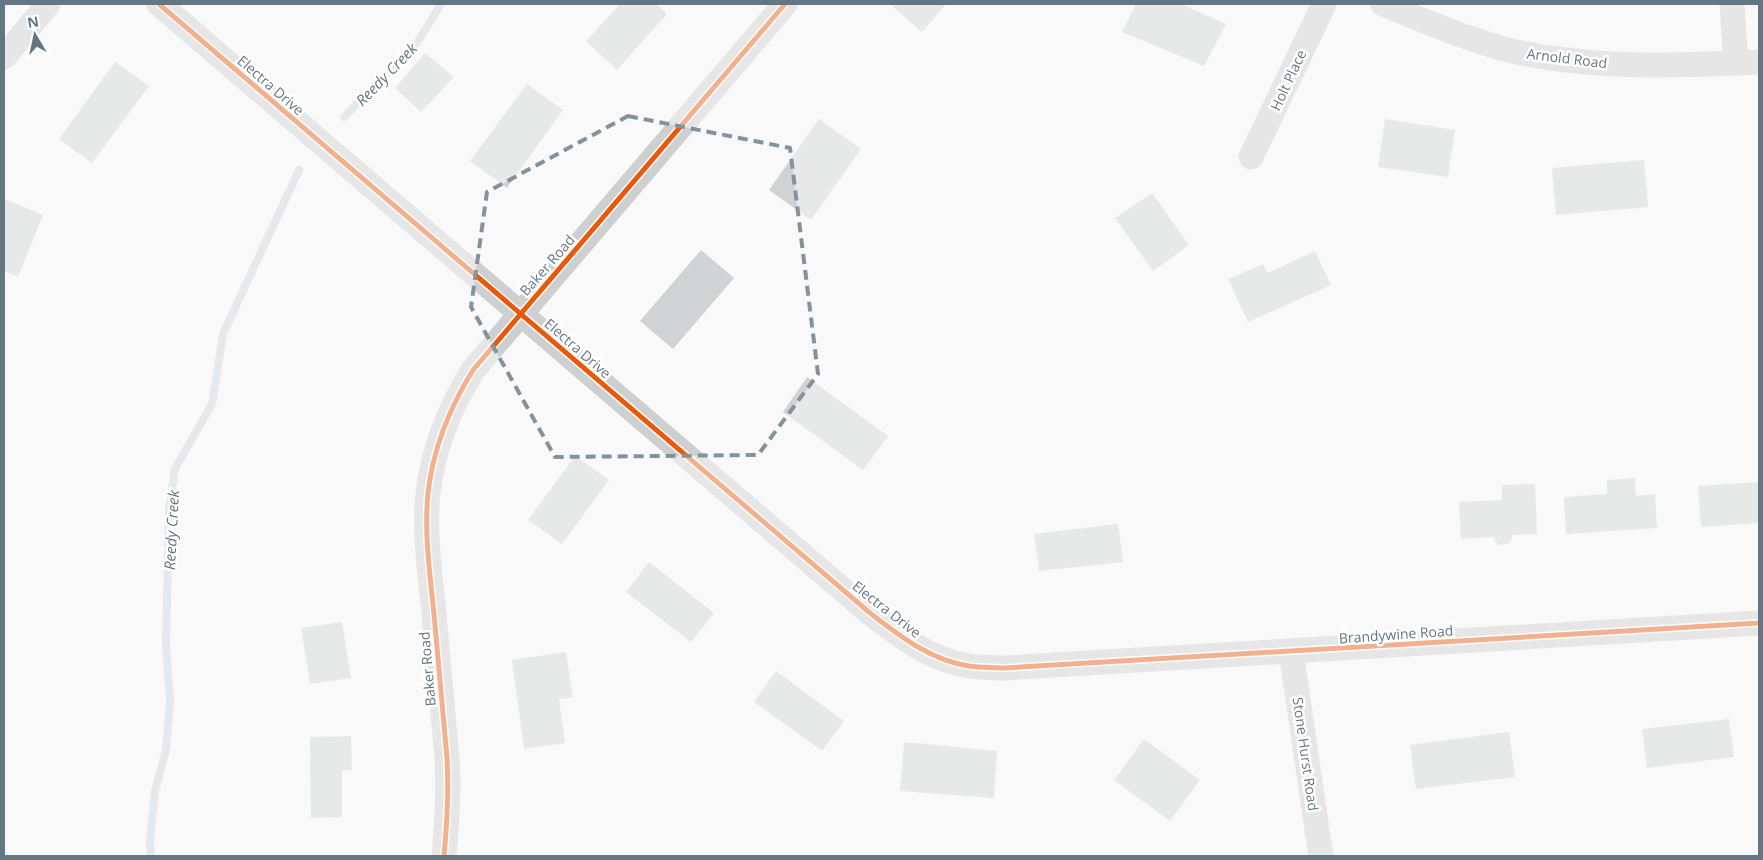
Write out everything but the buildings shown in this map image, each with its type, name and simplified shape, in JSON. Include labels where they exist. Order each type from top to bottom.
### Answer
[{"type":"street","points":[[4,57],[48,4]]},
{"type":"street","name":"Electra Drive","points":[[159,4],[870,613],[912,644],[941,659],[969,666],[1004,668]]},
{"type":"street","name":"Baker Road","points":[[444,856],[447,814],[447,759],[427,534],[428,494],[435,457],[448,418],[458,395],[473,370],[785,4]]},
{"type":"street","name":"Holt Place","points":[[1251,157],[1324,4]]},
{"type":"street","name":"Arnold Road","points":[[1383,4],[1460,35],[1511,50],[1556,60],[1603,64],[1654,65],[1748,62]]},
{"type":"street","points":[[1732,4],[1748,62]]},
{"type":"street","name":"Brandywine Road","points":[[1004,668],[1759,623]]},
{"type":"street","name":"Stone Hurst Road","points":[[1291,652],[1321,856]]},
{"type":"highlighted area","points":[[628,116],[790,148],[818,374],[758,455],[555,457],[471,307],[487,192]]},
{"type":"waterway","name":"Reedy Creek","points":[[344,117],[417,43],[441,4]]},
{"type":"waterway","name":"Reedy Creek","points":[[151,856],[150,842],[155,791],[166,750],[170,700],[166,646],[169,508],[175,469],[212,404],[223,334],[299,170]]},
{"type":"cycle path","points":[[159,4],[870,613],[928,653],[969,666],[1004,668],[1759,623]]},
{"type":"cycle path","points":[[444,856],[448,783],[447,758],[429,569],[427,508],[430,477],[434,460],[450,414],[473,370],[785,4]]}]
